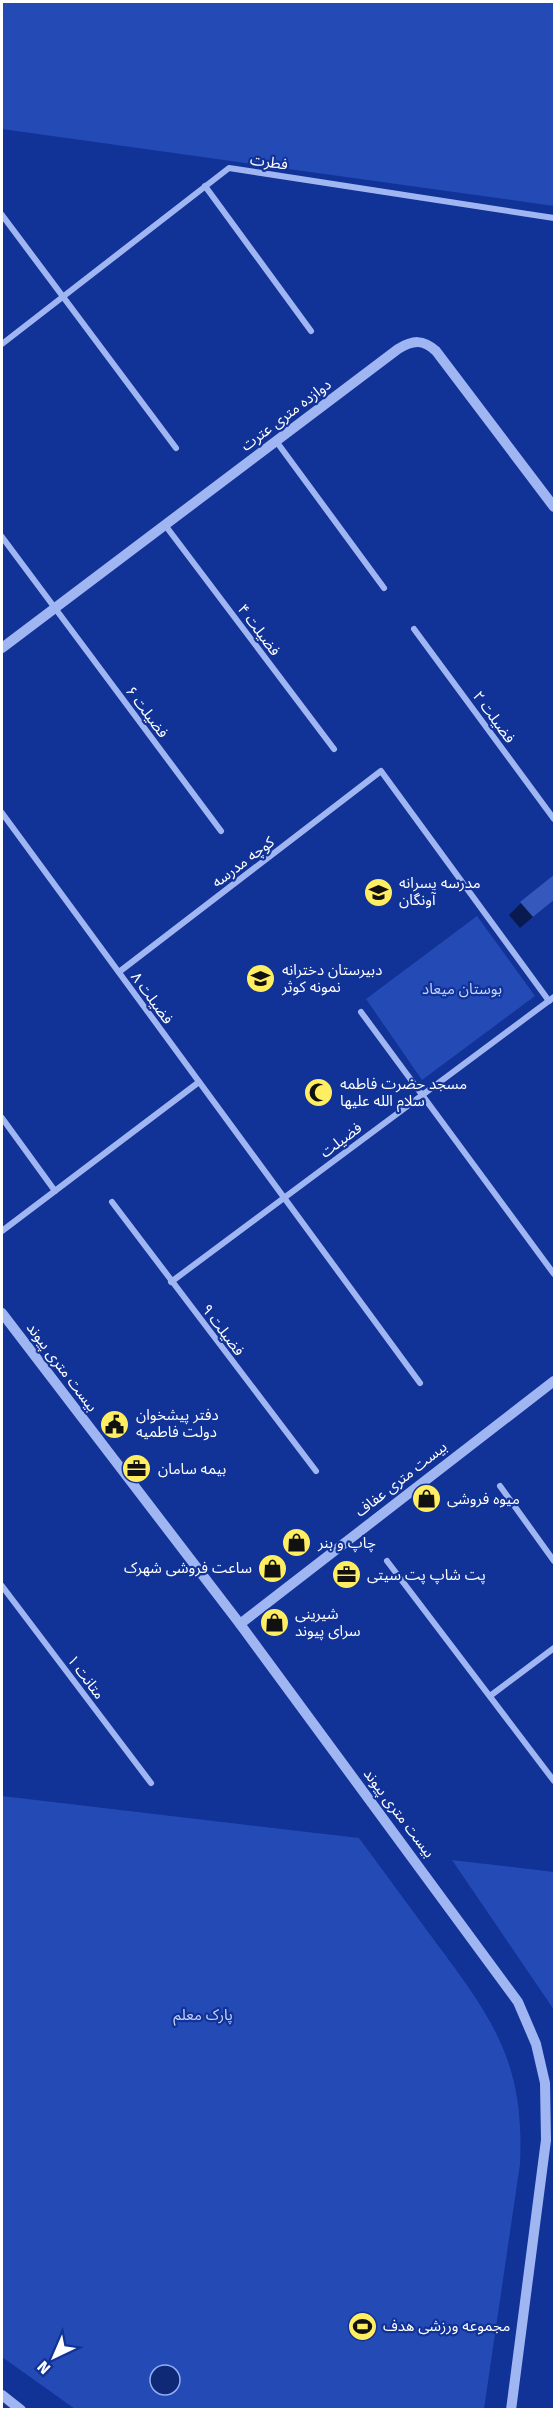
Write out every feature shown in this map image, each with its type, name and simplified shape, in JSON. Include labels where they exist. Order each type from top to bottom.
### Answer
[{"type":"street","name":"فطرت","points":[[2,344],[229,168],[555,218]]},
{"type":"street","points":[[205,186],[311,331]]},
{"type":"street","points":[[2,214],[176,448]]},
{"type":"street","name":"دوازده متری عترت","points":[[2,648],[398,349],[418,341],[427,343],[436,351],[555,507]]},
{"type":"street","points":[[276,441],[384,588]]},
{"type":"street","name":"فضیلت ۴","points":[[165,525],[334,749]]},
{"type":"street","name":"فضیلت ۶","points":[[2,537],[221,831]]},
{"type":"street","name":"فضیلت ۲","points":[[414,629],[555,819]]},
{"type":"street","name":"کوچه مدرسه","points":[[119,972],[381,771],[553,999]]},
{"type":"street","points":[[547,810],[555,804]]},
{"type":"street","name":"فضیلت ۸","points":[[2,813],[420,1383]]},
{"type":"street","name":"فضیلت","points":[[171,1282],[553,999]]},
{"type":"street","points":[[361,1012],[555,1274]]},
{"type":"street","points":[[2,1231],[199,1082]]},
{"type":"street","points":[[2,1118],[55,1191]]},
{"type":"street","name":"فضیلت ۹","points":[[112,1202],[316,1471]]},
{"type":"street","name":"بیست متری پیوند","points":[[2,1313],[240,1624],[502,1977],[518,2002],[536,2044],[545,2084],[546,2140],[511,2409]]},
{"type":"street","name":"بیست متری عفاف","points":[[240,1624],[555,1382]]},
{"type":"street","points":[[500,1486],[555,1561]]},
{"type":"street","points":[[387,1561],[555,1781]]},
{"type":"street","name":"متانت ۱","points":[[2,1586],[151,1783]]},
{"type":"street","points":[[490,1696],[555,1648]]},
{"type":"street","points":[[2,2395],[21,2409]]},
{"type":"green space","points":[[2,2],[554,2],[554,206],[2,129]]},
{"type":"green space","name":"بوستان میعاد","points":[[477,916],[535,996],[422,1080],[366,999]]},
{"type":"green space","name":"پارک معلم","points":[[2,1796],[359,1838],[475,1997],[502,2045],[511,2071],[520,2129],[520,2164],[484,2409],[75,2409],[2,2357]]},
{"type":"green space","points":[[452,1860],[554,1872],[554,2010]]},
{"type":"shaded area","points":[[165,2365],[171,2366],[179,2374],[179,2386],[171,2394],[165,2395],[159,2394],[151,2386],[150,2380],[151,2374],[159,2366]]},
{"type":"building","points":[[555,874],[555,899],[533,917],[520,902]]},
{"type":"place","name":"مدرسه پسرانه آونگان","points":[[378,892]]},
{"type":"place","name":"دبیرستان دخترانه نمونه کوثر","points":[[261,979]]},
{"type":"place","name":"مسجد حضرت فاطمه سلام الله علیها","points":[[319,1093]]},
{"type":"place","name":"دفتر پیشخوان دولت فاطمیه","points":[[115,1424]]},
{"type":"place","name":"بیمه سامان","points":[[137,1469]]},
{"type":"place","name":"میوه فروشی","points":[[426,1499]]},
{"type":"place","name":"چاپ و بنر","points":[[297,1543]]},
{"type":"place","name":"ساعت فروشی شهرک","points":[[273,1568]]},
{"type":"place","name":"پت شاپ پت سیتی","points":[[346,1575]]},
{"type":"place","name":"شیرینی سرای پیوند","points":[[274,1623]]},
{"type":"place","name":"مجموعه ورزشی هدف","points":[[362,2326]]}]
